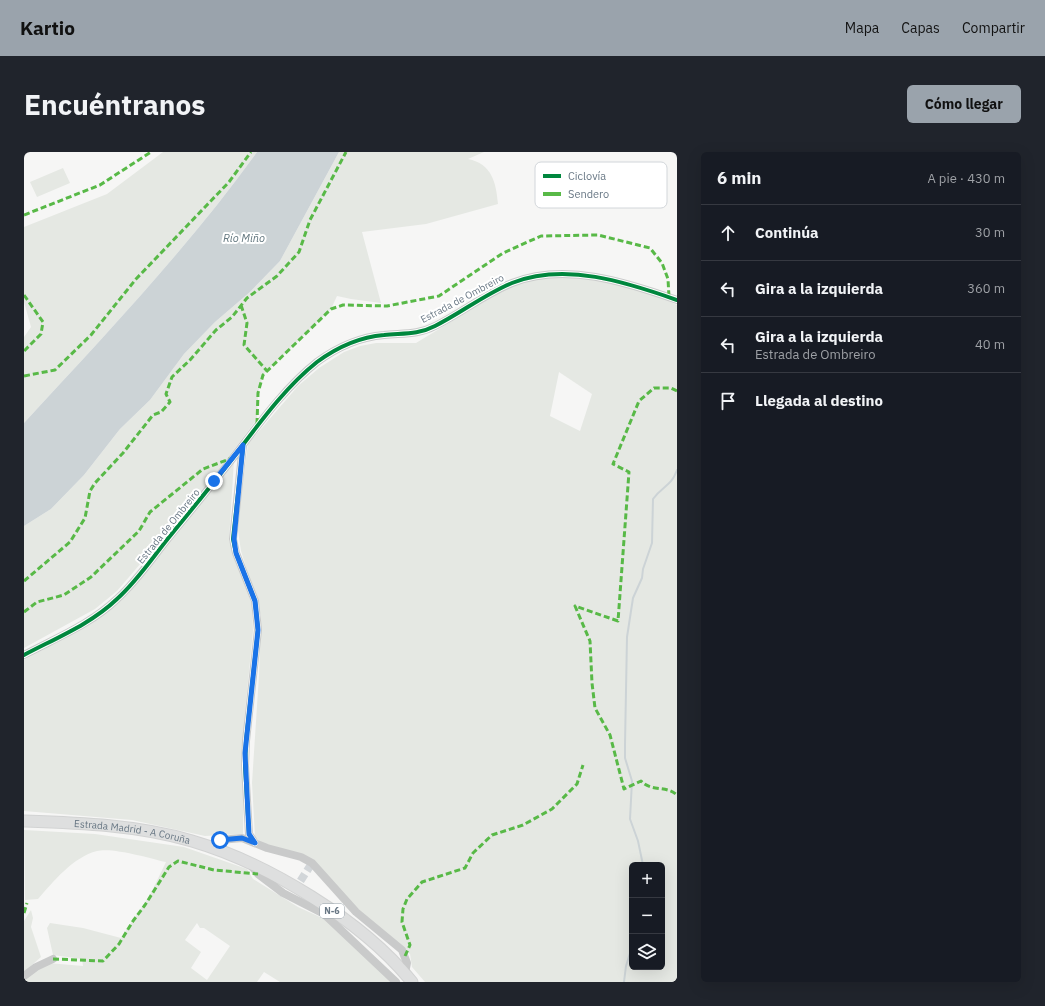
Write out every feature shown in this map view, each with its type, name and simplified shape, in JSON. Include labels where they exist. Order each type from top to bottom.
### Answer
[{"type":"highway","name":"Estrada Madrid - A Coruña","points":[[24,821],[121,827],[163,834],[210,847],[279,877],[320,901],[359,931],[408,978]]},
{"type":"street","name":"Estrada de Ombreiro","points":[[24,655],[86,622],[120,597],[295,383],[318,362],[331,353],[365,338],[407,334],[425,330],[513,283],[535,276],[566,274],[592,276],[630,284],[677,300]]},
{"type":"street","points":[[243,445],[234,539],[236,553],[255,601],[258,630],[245,766],[249,834],[255,843]]},
{"type":"street","points":[[210,847],[220,840],[242,838],[283,854],[301,857],[312,863],[356,912],[402,950],[407,964],[408,978]]},
{"type":"street","points":[[249,863],[258,874],[278,889],[324,914],[396,982]]},
{"type":"street","points":[[24,976],[36,967],[52,959]]},
{"type":"shaded area","points":[[163,152],[257,152],[202,223],[145,291],[24,423],[24,337],[31,327],[24,302],[24,227],[107,194]]},
{"type":"shaded area","points":[[339,152],[484,152],[468,159],[476,161],[488,170],[494,181],[498,204],[426,224],[362,232],[381,303],[337,296],[331,309],[263,375],[258,393],[257,419],[201,493],[117,591],[95,609],[24,648],[24,526],[51,509],[84,475],[120,429],[150,400],[184,354],[215,322],[250,292],[280,261]]},
{"type":"shaded area","points":[[63,168],[70,183],[37,197],[30,182]]},
{"type":"shaded area","points":[[547,277],[563,277],[614,284],[662,298],[677,305],[677,982],[425,982],[412,967],[410,954],[359,910],[319,867],[263,844],[255,837],[252,783],[261,616],[241,551],[237,524],[248,444],[298,386],[319,368],[344,352],[360,346],[376,343],[416,343],[500,292],[522,282]],"holes":[[[559,372],[592,394],[580,431],[550,416]]]},
{"type":"shaded area","points":[[234,460],[229,540],[252,605],[253,631],[244,722],[243,834],[205,836],[132,820],[24,811],[24,660],[65,638],[104,614],[128,594]]},
{"type":"shaded area","points":[[24,830],[95,834],[184,847],[247,869],[253,879],[298,907],[331,922],[392,982],[280,982],[264,972],[257,982],[24,982],[24,977],[48,963],[83,966],[82,959],[53,955],[47,928],[50,923],[83,928],[121,938],[150,895],[166,862],[112,850],[97,851],[88,854],[72,864],[38,899],[25,900]],"holes":[[[197,923],[200,928],[204,928],[230,946],[207,980],[191,968],[201,952],[185,940]]]},
{"type":"shaded area","points":[[31,910],[33,918],[31,927],[41,957],[24,972],[24,921]]},
{"type":"water","name":"Río Miño","points":[[257,152],[339,152],[280,261],[250,292],[215,322],[184,354],[150,400],[120,429],[84,475],[51,509],[24,526],[24,423],[145,291],[202,223]]},
{"type":"waterway","points":[[642,862],[638,841],[630,819],[632,781],[625,758],[627,637],[633,598],[642,578],[643,569],[652,543],[653,499],[672,480],[677,470]]},
{"type":"waterway","points":[[624,982],[629,956]]},
{"type":"tunnel","points":[[294,891],[312,863]]},
{"type":"marked path","points":[[24,215],[100,185],[151,152]]},
{"type":"marked path","points":[[24,376],[55,370],[91,335],[136,279],[229,182],[251,152]]},
{"type":"marked path","points":[[24,581],[70,542],[85,518],[90,491],[95,483],[123,453],[153,415],[161,412],[170,402],[166,394],[172,377],[190,360],[216,330],[232,317],[247,298],[277,276],[299,252],[310,220],[346,152]]},
{"type":"marked path","points":[[257,424],[258,393],[263,375],[331,309],[343,305],[387,306],[439,296],[503,253],[541,236],[598,235],[650,248],[662,263],[668,279],[669,297]]},
{"type":"marked path","points":[[24,295],[43,322],[41,334],[24,351]]},
{"type":"marked path","points":[[241,305],[247,323],[244,345],[267,371]]},
{"type":"marked path","points":[[677,391],[671,388],[654,388],[639,401],[613,464],[629,472],[618,621],[575,606],[590,641],[595,708],[610,735],[624,789],[641,781],[649,786],[668,790],[677,795]]},
{"type":"marked path","points":[[24,612],[37,602],[64,595],[91,577],[139,531],[150,512],[203,469],[232,458]]},
{"type":"marked path","points":[[405,956],[410,945],[402,922],[403,909],[407,899],[422,882],[465,868],[473,853],[492,835],[523,825],[552,809],[577,784],[583,765]]},
{"type":"marked path","points":[[53,959],[103,961],[119,944],[169,867],[178,861],[214,870],[258,874]]},
{"type":"marked path","points":[[24,913],[27,903]]},
{"type":"cycle path","points":[[24,655],[85,623],[107,608],[124,592],[143,571],[277,402],[306,371],[332,352],[366,338],[410,333],[429,329],[502,287],[532,277],[553,274],[574,274],[595,277],[616,281],[677,300]]},
{"type":"cycle path","points":[[243,447],[233,539],[236,553],[255,601],[258,630],[246,741],[245,766],[249,834],[255,843]]},
{"type":"route","points":[[214,481],[243,445],[236,497],[234,539],[236,553],[255,601],[258,630],[246,741],[245,766],[249,834],[255,843],[242,838],[220,840]]}]
